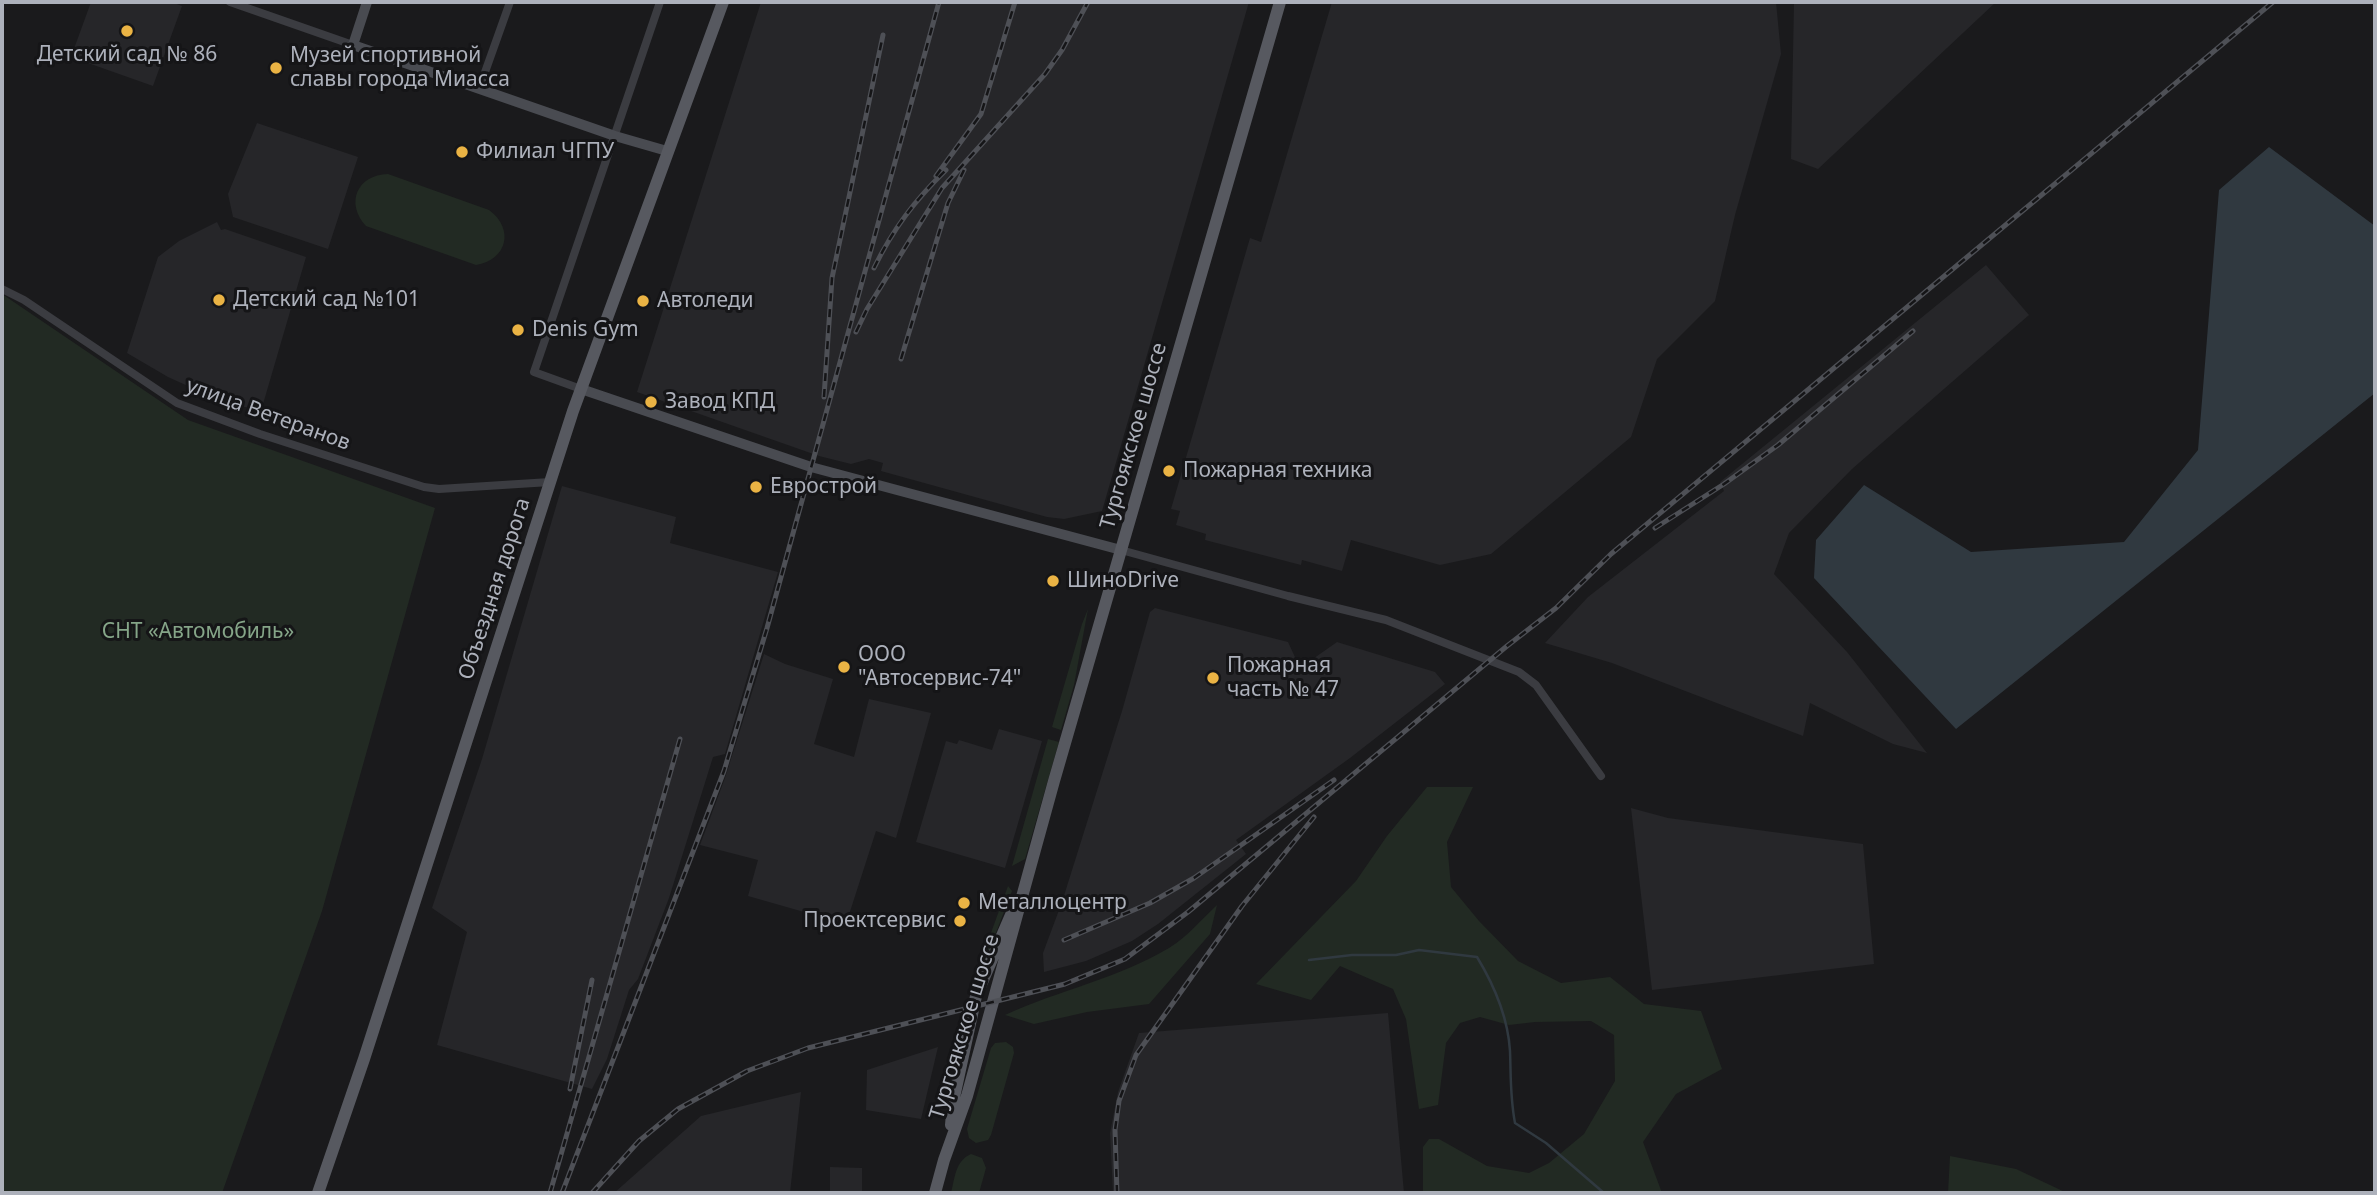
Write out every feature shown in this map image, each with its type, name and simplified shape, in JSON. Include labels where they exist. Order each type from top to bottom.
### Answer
[{"type":"main road","name":"Объездная дорога","points":[[318,1193],[368,1047],[581,389],[723,2]]},
{"type":"main road","name":"Тургоякское шоссе","points":[[935,1193],[949,1143],[967,1096],[1026,881],[1280,2]]},
{"type":"main road","name":"Тургоякское шоссе","points":[[949,1143],[953,1102],[976,996],[1026,881]]},
{"type":"street","points":[[230,2],[615,136],[667,151]]},
{"type":"street","points":[[353,45],[367,2]]},
{"type":"street","points":[[479,89],[510,2]]},
{"type":"street","points":[[660,2],[534,372],[811,467],[1386,620],[1518,672],[1536,685],[1601,776]]},
{"type":"street","name":"улица Ветеранов","points":[[2,289],[33,306],[177,403],[260,433],[424,487],[439,489],[550,482]]},
{"type":"shaded area","name":"Детский сад № 86","points":[[91,2],[171,2],[182,6],[153,86],[71,57]]},
{"type":"shaded area","points":[[761,2],[1249,2],[1102,511],[1064,519],[1047,517],[881,471],[883,463],[869,459],[851,464],[819,456],[637,392]]},
{"type":"shaded area","points":[[1332,2],[1776,2],[1781,54],[1735,215],[1715,301],[1657,359],[1631,437],[1491,554],[1440,565],[1351,540],[1342,571],[1302,560],[1301,565],[1205,540],[1206,534],[1176,525],[1180,511],[1171,509],[1250,238],[1261,242]]},
{"type":"shaded area","points":[[1794,2],[1996,2],[1818,169],[1791,159]]},
{"type":"shaded area","points":[[257,123],[358,157],[328,249],[233,217],[228,194]]},
{"type":"shaded area","points":[[2269,147],[2375,226],[2375,393],[1956,729],[1814,578],[1816,540],[1864,485],[1971,552],[2124,542],[2198,450],[2219,190]]},
{"type":"shaded area","name":"Детский сад №101","points":[[217,222],[221,230],[225,229],[306,257],[261,411],[221,401],[168,377],[127,353],[158,257],[179,241]]},
{"type":"shaded area","points":[[1986,265],[2029,315],[1852,469],[1789,533],[1774,574],[1847,652],[1927,753],[1893,744],[1810,703],[1803,736],[1612,663],[1545,643],[1588,597],[1724,491],[1720,482]]},
{"type":"shaded area","points":[[562,486],[676,517],[670,543],[778,572],[725,754],[713,757],[669,898],[638,979],[629,990],[607,1059],[592,1089],[437,1045],[467,932],[432,908],[482,759]]},
{"type":"shaded area","points":[[1155,608],[1288,642],[1300,668],[1337,642],[1435,672],[1445,684],[1350,758],[1236,840],[1246,854],[1158,924],[1132,941],[1086,961],[1044,972],[1043,953],[1062,902],[1122,711],[1150,612]]},
{"type":"shaded area","points":[[764,654],[785,664],[833,679],[814,744],[854,757],[869,699],[931,713],[896,838],[876,831],[846,924],[748,896],[758,860],[700,845],[725,778]]},
{"type":"shaded area","points":[[999,729],[1042,741],[1005,868],[916,842],[946,741],[957,744],[959,740],[992,750]]},
{"type":"shaded area","points":[[1631,808],[1668,818],[1863,844],[1874,964],[1652,990]]},
{"type":"shaded area","points":[[1388,1013],[1404,1193],[1113,1193],[1110,1133],[1118,1092],[1139,1033]]},
{"type":"shaded area","points":[[938,1047],[921,1119],[866,1110],[867,1070]]},
{"type":"shaded area","points":[[801,1092],[790,1193],[614,1193],[701,1116]]},
{"type":"shaded area","points":[[830,1167],[862,1168],[862,1193],[830,1193]]},
{"type":"green space","points":[[388,174],[489,210],[502,226],[504,243],[501,250],[487,262],[476,265],[366,226],[356,208],[358,192],[369,179]]},
{"type":"green space","name":"СНТ «Автомобиль»","points":[[2,294],[188,420],[435,508],[322,911],[222,1193],[2,1193]]},
{"type":"green space","points":[[1088,609],[1074,685],[1061,730],[1052,727]]},
{"type":"green space","points":[[1048,739],[1059,742],[1025,859],[1012,866]]},
{"type":"green space","points":[[1427,787],[1473,787],[1447,842],[1451,887],[1518,961],[1561,983],[1610,977],[1644,1004],[1701,1011],[1722,1069],[1676,1094],[1643,1142],[1662,1193],[1423,1193],[1423,1147],[1429,1139],[1439,1139],[1487,1166],[1529,1173],[1549,1163],[1584,1134],[1615,1081],[1614,1035],[1591,1021],[1509,1025],[1480,1017],[1460,1023],[1446,1043],[1438,1105],[1419,1109],[1406,1019],[1393,989],[1340,966],[1311,1000],[1256,984],[1356,881],[1387,836]]},
{"type":"green space","points":[[1008,886],[1012,891],[985,961],[980,963]]},
{"type":"green space","points":[[1217,905],[1210,934],[1149,1004],[1087,1012],[1034,1024],[1005,1015],[1149,959],[1182,939]]},
{"type":"green space","points":[[1006,1042],[1013,1047],[1014,1053],[991,1135],[988,1140],[976,1143],[969,1138],[967,1129],[991,1048],[995,1043]]},
{"type":"green space","points":[[971,1154],[982,1158],[986,1168],[979,1193],[951,1193],[959,1165]]},
{"type":"green space","points":[[1950,1156],[2016,1169],[2067,1193],[1948,1193]]},
{"type":"waterway","points":[[1309,960],[1352,955],[1396,955],[1419,950],[1477,957],[1494,990],[1506,1026],[1515,1123],[1546,1143],[1604,1193]]},
{"type":"railway","points":[[562,1193],[724,771],[767,628],[939,2]]},
{"type":"railway","points":[[936,176],[981,114],[1015,2]]},
{"type":"railway","points":[[856,332],[867,309],[942,188],[1045,74],[1062,50],[1088,2]]},
{"type":"railway","points":[[592,1193],[639,1141],[678,1109],[747,1071],[808,1048],[1065,984],[1125,959],[1188,912],[1556,608],[1611,554],[2273,2]]},
{"type":"railway","points":[[824,397],[832,278],[883,35]]},
{"type":"railway","points":[[874,268],[906,216],[924,192],[946,170]]},
{"type":"railway","points":[[901,359],[948,203],[964,170]]},
{"type":"railway","points":[[1655,528],[1724,484],[1778,445],[1913,331]]},
{"type":"railway","points":[[550,1193],[680,739]]},
{"type":"railway","points":[[1064,940],[1150,903],[1194,878],[1334,780]]},
{"type":"railway","points":[[1117,1193],[1115,1130],[1119,1101],[1136,1055],[1242,906],[1314,817]]},
{"type":"railway","points":[[570,1089],[592,980]]},
{"type":"place","name":"Детский сад № 86","points":[[127,31]]},
{"type":"place","name":"Музей спортивной славы города Миасса","points":[[276,68]]},
{"type":"place","name":"Филиал ЧГПУ","points":[[462,152]]},
{"type":"place","name":"Детский сад №101","points":[[219,300]]},
{"type":"place","name":"Автоледи","points":[[643,301]]},
{"type":"place","name":"Denis Gym","points":[[518,330]]},
{"type":"place","name":"Завод КПД","points":[[651,402]]},
{"type":"place","name":"Пожарная техника","points":[[1169,471]]},
{"type":"place","name":"Еврострой","points":[[756,487]]},
{"type":"place","name":"ШиноDrive","points":[[1053,581]]},
{"type":"place","name":"ООО \"Автосервис-74\"","points":[[844,667]]},
{"type":"place","name":"Пожарная часть № 47","points":[[1213,678]]},
{"type":"place","name":"Металлоцентр","points":[[964,903]]},
{"type":"place","name":"Проектсервис","points":[[960,921]]}]
